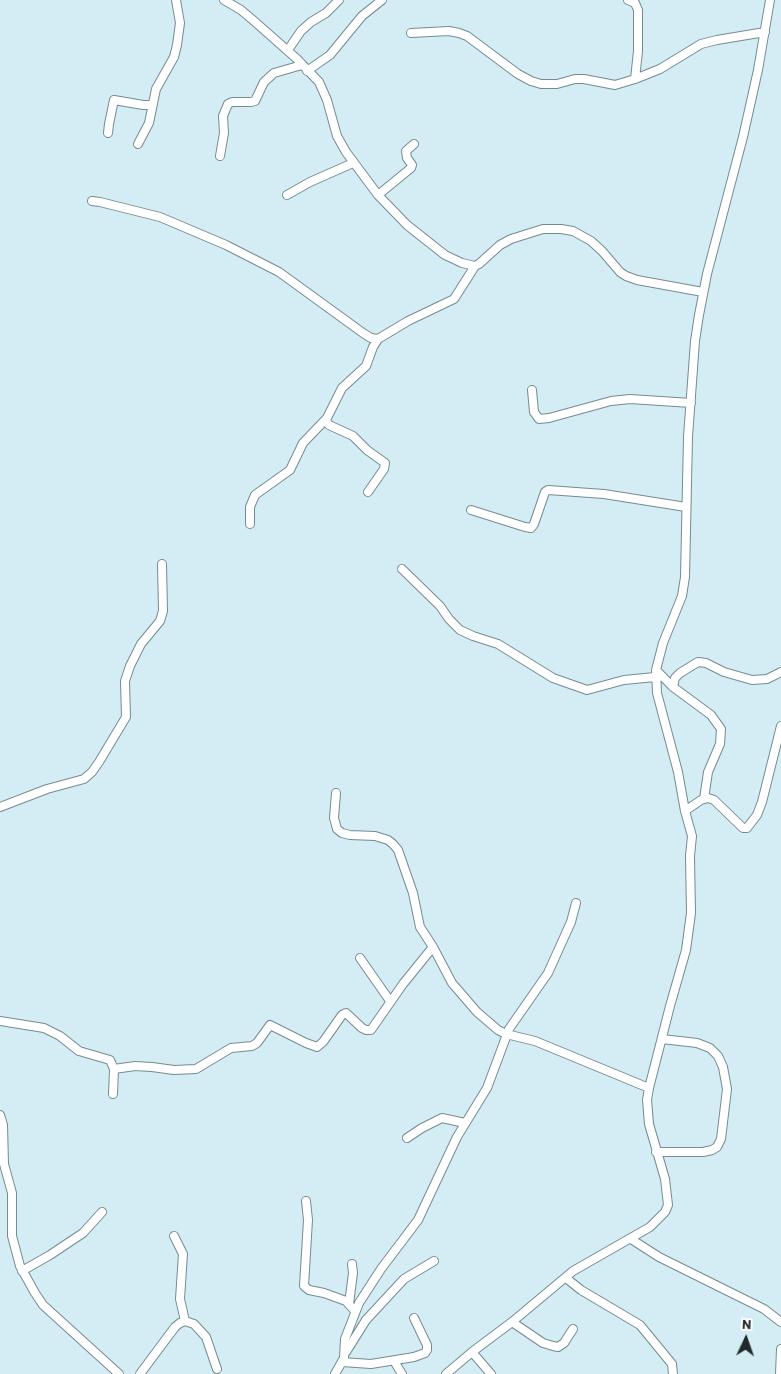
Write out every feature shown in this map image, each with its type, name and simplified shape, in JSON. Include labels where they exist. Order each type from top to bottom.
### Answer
[{"type":"street","points":[[138,144],[149,122],[156,89],[174,57],[177,46],[180,23],[176,0]]},
{"type":"street","points":[[224,0],[241,10],[288,50],[319,82],[324,90],[337,136],[378,195],[407,225],[430,245],[454,260],[475,266]]},
{"type":"street","points":[[288,50],[301,31],[326,13],[339,0]]},
{"type":"street","points":[[220,156],[224,133],[223,116],[228,104],[232,102],[255,101],[264,82],[274,73],[284,69],[305,68],[330,55],[362,16],[382,0]]},
{"type":"street","points":[[628,0],[635,3],[638,10],[638,51],[635,79]]},
{"type":"street","points":[[446,1374],[583,1265],[631,1239],[658,1220],[668,1205],[665,1179],[656,1152],[648,1112],[649,1088],[686,950],[690,920],[692,836],[659,700],[656,673],[663,643],[682,596],[685,577],[688,437],[695,341],[703,292],[743,137],[770,0]]},
{"type":"street","points":[[411,33],[449,31],[467,36],[518,74],[542,84],[558,84],[575,79],[584,79],[615,85],[660,69],[701,44],[765,32]]},
{"type":"street","points":[[108,133],[114,100],[151,106]]},
{"type":"street","points":[[378,195],[411,168],[412,165],[407,158],[406,151],[414,144]]},
{"type":"street","points":[[287,195],[310,182],[354,163]]},
{"type":"street","points":[[92,202],[100,202],[160,217],[226,245],[279,272],[363,333],[371,338],[378,339]]},
{"type":"street","points":[[250,524],[250,507],[255,495],[290,470],[303,443],[325,420],[342,388],[366,366],[378,339],[408,320],[454,299],[475,266],[500,245],[543,229],[573,231],[591,241],[626,276],[637,280],[703,292]]},
{"type":"street","points":[[532,390],[534,412],[539,419],[611,402],[630,400],[691,403]]},
{"type":"street","points":[[325,420],[329,425],[353,436],[384,463],[384,469],[368,492]]},
{"type":"street","points":[[471,510],[525,528],[531,528],[545,492],[548,490],[604,494],[686,507]]},
{"type":"street","points":[[0,807],[47,789],[84,779],[100,762],[126,718],[125,681],[130,666],[141,644],[160,621],[162,610],[162,564]]},
{"type":"street","points":[[402,569],[440,606],[460,630],[498,644],[553,678],[587,690],[656,673],[711,714],[721,729],[720,744],[708,772],[704,798]]},
{"type":"street","points":[[673,686],[675,678],[680,673],[698,662],[706,663],[724,672],[752,680],[767,679],[781,672]]},
{"type":"street","points":[[685,811],[704,798],[714,800],[737,823],[743,828],[747,828],[757,815],[762,802],[781,726]]},
{"type":"street","points":[[336,793],[334,818],[336,829],[350,835],[375,836],[388,840],[398,850],[413,892],[417,921],[433,947],[448,978],[461,995],[486,1020],[506,1034],[535,1041],[649,1088]]},
{"type":"street","points":[[346,1352],[345,1339],[355,1311],[381,1268],[418,1220],[465,1123],[487,1088],[506,1034],[548,973],[571,922],[576,903]]},
{"type":"street","points":[[114,1069],[135,1066],[180,1070],[196,1069],[231,1048],[252,1046],[270,1025],[317,1047],[344,1013],[349,1014],[366,1030],[371,1030],[390,1001],[433,947]]},
{"type":"street","points":[[360,958],[390,1001]]},
{"type":"street","points":[[0,1021],[30,1024],[54,1032],[79,1051],[110,1060],[114,1069],[114,1094]]},
{"type":"street","points":[[656,1152],[702,1152],[717,1147],[723,1131],[727,1089],[723,1067],[718,1056],[710,1048],[698,1043],[662,1039]]},
{"type":"street","points":[[0,1116],[3,1125],[4,1164],[12,1193],[12,1236],[22,1271],[34,1293],[48,1309],[119,1374]]},
{"type":"street","points":[[407,1138],[442,1118],[465,1123]]},
{"type":"street","points":[[306,1201],[308,1226],[304,1286],[309,1290],[336,1297],[350,1304],[355,1311]]},
{"type":"street","points":[[22,1271],[83,1233],[102,1212]]},
{"type":"street","points":[[174,1236],[183,1254],[180,1299],[185,1322]]},
{"type":"street","points":[[631,1239],[659,1257],[764,1309],[781,1322]]},
{"type":"street","points":[[334,1374],[366,1320],[404,1279],[434,1261]]},
{"type":"street","points":[[350,1304],[352,1264]]},
{"type":"street","points":[[566,1278],[596,1300],[640,1325],[672,1364],[673,1374]]},
{"type":"street","points":[[342,1362],[363,1364],[394,1361],[425,1354],[428,1350],[425,1338],[414,1318]]},
{"type":"street","points":[[140,1374],[175,1327],[185,1322],[194,1324],[206,1337],[217,1369]]},
{"type":"street","points":[[512,1322],[543,1343],[553,1346],[561,1345],[573,1329]]},
{"type":"street","points":[[780,1374],[781,1349]]},
{"type":"street","points":[[472,1352],[491,1374]]},
{"type":"street","points":[[394,1361],[402,1374]]}]
